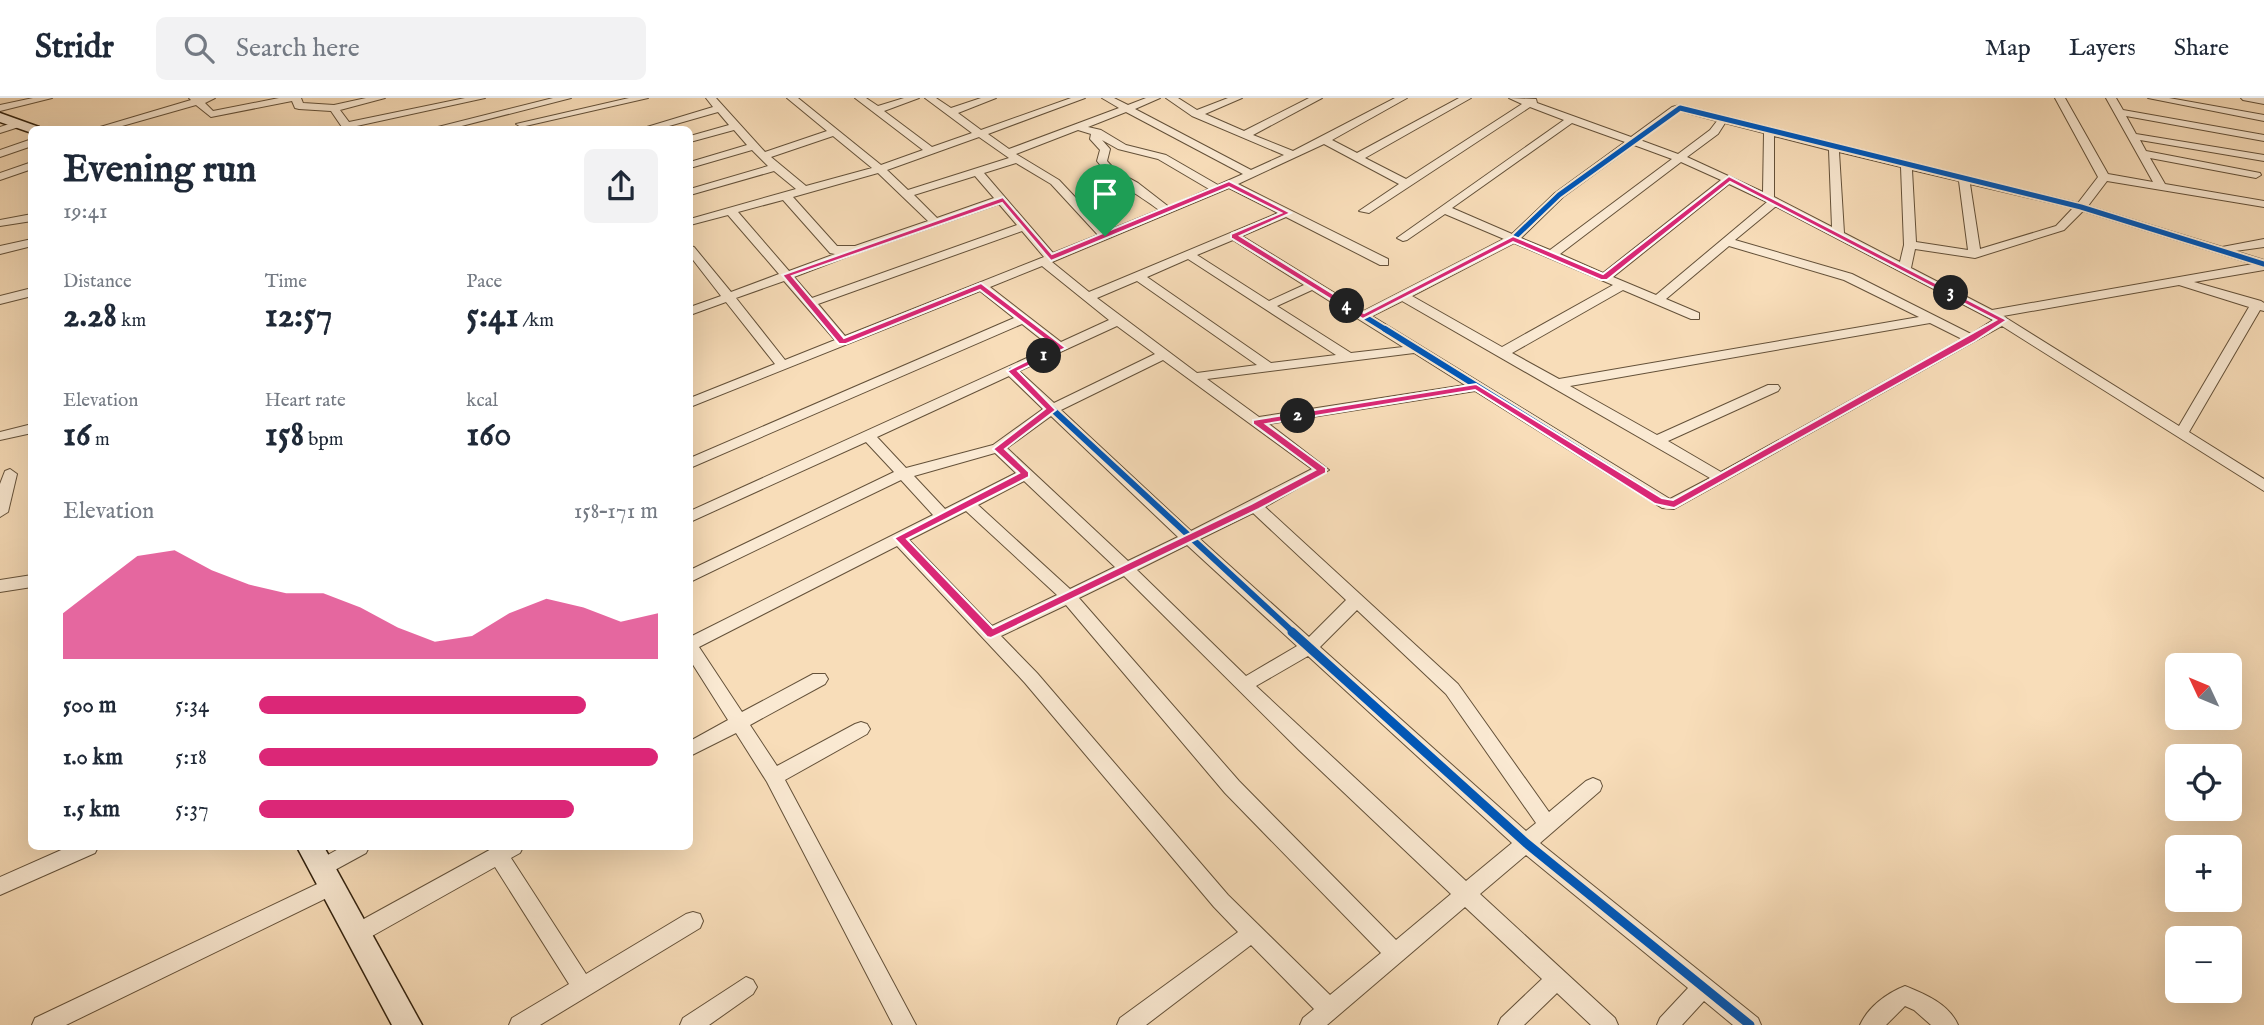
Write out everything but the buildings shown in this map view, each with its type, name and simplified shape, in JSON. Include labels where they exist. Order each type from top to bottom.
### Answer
[{"type":"street","points":[[0,108],[47,98]]},
{"type":"street","points":[[108,126],[194,100],[210,98]]},
{"type":"street","points":[[194,100],[211,114],[295,98],[299,106],[334,108],[380,98]]},
{"type":"street","points":[[354,126],[480,98]]},
{"type":"street","points":[[448,126],[566,98]]},
{"type":"street","points":[[522,124],[566,118],[643,98]]},
{"type":"street","points":[[710,98],[763,156],[803,189]]},
{"type":"street","points":[[792,98],[880,169],[935,222]]},
{"type":"street","points":[[860,98],[931,151]]},
{"type":"street","points":[[877,110],[914,98]]},
{"type":"street","points":[[930,98],[1063,188],[1105,236]]},
{"type":"street","points":[[950,112],[991,98]]},
{"type":"street","points":[[693,221],[880,169],[1080,98]]},
{"type":"street","points":[[1107,98],[1251,174]]},
{"type":"street","points":[[906,194],[978,172],[1156,98]]},
{"type":"street","points":[[1171,98],[1196,114],[1292,155]]},
{"type":"street","points":[[1196,114],[1237,98]]},
{"type":"street","points":[[1244,135],[1315,98]]},
{"type":"street","points":[[693,402],[1167,211],[1324,140],[1402,98]]},
{"type":"street","points":[[1357,158],[1466,98]]},
{"type":"street","points":[[1514,98],[1533,101],[1571,119],[1679,158],[1729,179],[1838,234],[1996,317],[2182,433],[2262,478]]},
{"type":"street","points":[[2060,98],[2104,177]]},
{"type":"street","points":[[2111,98],[2161,187]]},
{"type":"street","points":[[2153,98],[2264,118]]},
{"type":"street","points":[[2246,98],[2261,100]]},
{"type":"street","points":[[554,101],[566,118]]},
{"type":"street","points":[[1366,211],[1533,101]]},
{"type":"street","points":[[334,108],[348,126]]},
{"type":"street","points":[[656,126],[719,108]]},
{"type":"street","points":[[1363,316],[1405,297],[1513,239],[1551,201],[1676,109],[1687,109],[1769,132],[2081,207],[2264,265]]},
{"type":"street","points":[[2119,112],[2264,138]]},
{"type":"street","points":[[0,117],[28,128]]},
{"type":"street","points":[[1403,238],[1571,119]]},
{"type":"street","points":[[1551,255],[1714,132],[1723,119]]},
{"type":"street","points":[[1100,121],[1096,139],[1105,149]]},
{"type":"street","points":[[0,130],[18,124]]},
{"type":"street","points":[[693,138],[736,125]]},
{"type":"street","points":[[1081,128],[1097,133],[1122,147],[1162,158],[1217,189]]},
{"type":"street","points":[[763,156],[834,132]]},
{"type":"street","points":[[1657,300],[1771,200],[1769,132]]},
{"type":"street","points":[[2132,136],[2264,161],[2247,188]]},
{"type":"street","points":[[1324,140],[1406,184]]},
{"type":"street","points":[[0,154],[28,144]]},
{"type":"street","points":[[693,164],[755,146]]},
{"type":"street","points":[[1105,149],[1122,147]]},
{"type":"street","points":[[1834,148],[1838,234]]},
{"type":"street","points":[[1105,149],[1102,161],[1112,173],[1134,185],[1167,211]]},
{"type":"street","points":[[2142,153],[2247,188],[2264,204]]},
{"type":"street","points":[[0,177],[28,166]]},
{"type":"street","points":[[1905,269],[1910,245],[1906,166]]},
{"type":"street","points":[[693,191],[776,167]]},
{"type":"street","points":[[978,172],[1026,226],[1047,259],[1088,297],[1322,470],[1255,506],[991,634]]},
{"type":"street","points":[[2104,177],[2161,187],[2247,188]]},
{"type":"street","points":[[1910,245],[1975,254],[2060,228],[2081,207],[2104,177]]},
{"type":"street","points":[[1604,278],[1729,179]]},
{"type":"street","points":[[1964,179],[1975,254]]},
{"type":"street","points":[[1229,184],[1384,262]]},
{"type":"street","points":[[784,194],[834,250],[856,250]]},
{"type":"street","points":[[693,310],[1003,200]]},
{"type":"street","points":[[1444,209],[1695,316]]},
{"type":"street","points":[[731,211],[843,342]]},
{"type":"street","points":[[1088,297],[1287,213]]},
{"type":"street","points":[[0,223],[28,218]]},
{"type":"street","points":[[810,303],[1026,226]]},
{"type":"street","points":[[1234,236],[1659,501],[1674,504],[1972,339],[1996,317],[2264,265]]},
{"type":"street","points":[[1726,242],[1835,272],[1972,339]]},
{"type":"street","points":[[2221,250],[2264,243]]},
{"type":"street","points":[[0,250],[28,244]]},
{"type":"street","points":[[693,253],[783,366]]},
{"type":"street","points":[[1189,255],[1348,357]]},
{"type":"street","points":[[1138,276],[1268,368]]},
{"type":"street","points":[[2178,281],[2260,306],[2182,433]]},
{"type":"street","points":[[1268,306],[1313,285]]},
{"type":"street","points":[[1502,353],[1622,285]]},
{"type":"street","points":[[981,286],[1061,348]]},
{"type":"street","points":[[0,300],[28,293]]},
{"type":"street","points":[[1405,297],[1721,478]]},
{"type":"street","points":[[693,462],[1023,319]]},
{"type":"street","points":[[1556,384],[1932,319]]},
{"type":"street","points":[[693,516],[1118,321]]},
{"type":"street","points":[[1194,377],[1415,349]]},
{"type":"street","points":[[693,575],[902,474],[998,449],[1051,410],[1164,355]]},
{"type":"street","points":[[1011,371],[1189,538],[1526,843],[1750,1025]]},
{"type":"street","points":[[1257,422],[1476,387]]},
{"type":"street","points":[[1656,441],[1773,388]]},
{"type":"street","points":[[0,436],[28,429]]},
{"type":"street","points":[[869,437],[943,516]]},
{"type":"street","points":[[998,449],[1127,569],[1244,685],[1607,1025]]},
{"type":"street","points":[[0,512],[10,474]]},
{"type":"street","points":[[693,644],[1026,474]]},
{"type":"street","points":[[968,504],[1068,597],[1232,787],[1395,953]]},
{"type":"street","points":[[1255,506],[1452,689],[1548,825]]},
{"type":"street","points":[[899,538],[991,634],[1221,901],[1329,1009]]},
{"type":"street","points":[[0,586],[28,582]]},
{"type":"street","points":[[1244,685],[1309,646],[1357,600]]},
{"type":"street","points":[[693,651],[736,723],[774,777],[905,1025]]},
{"type":"street","points":[[693,747],[819,679]]},
{"type":"street","points":[[774,777],[861,729]]},
{"type":"street","points":[[1311,1025],[1593,786]]},
{"type":"street","points":[[0,886],[81,850]]},
{"type":"street","points":[[43,1025],[353,850]]},
{"type":"street","points":[[358,933],[505,851],[583,987]]},
{"type":"street","points":[[321,867],[408,1025]]},
{"type":"street","points":[[520,1025],[693,921]]},
{"type":"street","points":[[1128,1025],[1252,933]]},
{"type":"street","points":[[1509,1025],[1557,979]]},
{"type":"street","points":[[691,1025],[746,987]]},
{"type":"street","points":[[1668,1025],[1703,987]]},
{"type":"street","points":[[1871,1025],[1896,1000],[1905,996],[1922,1003],[1947,1025]]},
{"type":"cycle path","points":[[1363,316],[1513,239],[1559,195],[1680,108],[2081,207],[2264,264]]},
{"type":"cycle path","points":[[1234,236],[1667,504],[1674,504],[2002,320]]},
{"type":"cycle path","points":[[1011,371],[1189,538],[1526,843],[1750,1025]]},
{"type":"route","points":[[1729,179],[2002,320],[1674,504],[1659,501],[1476,387],[1257,422],[1322,470],[1255,506],[991,634],[899,538],[1026,474],[998,449],[1051,410],[1011,371],[1061,348],[981,286],[843,342],[786,275],[984,204],[1003,200],[1051,258],[1105,236],[1229,184],[1287,213],[1234,236],[1363,316],[1405,297],[1513,239],[1604,278],[1729,179]]}]
